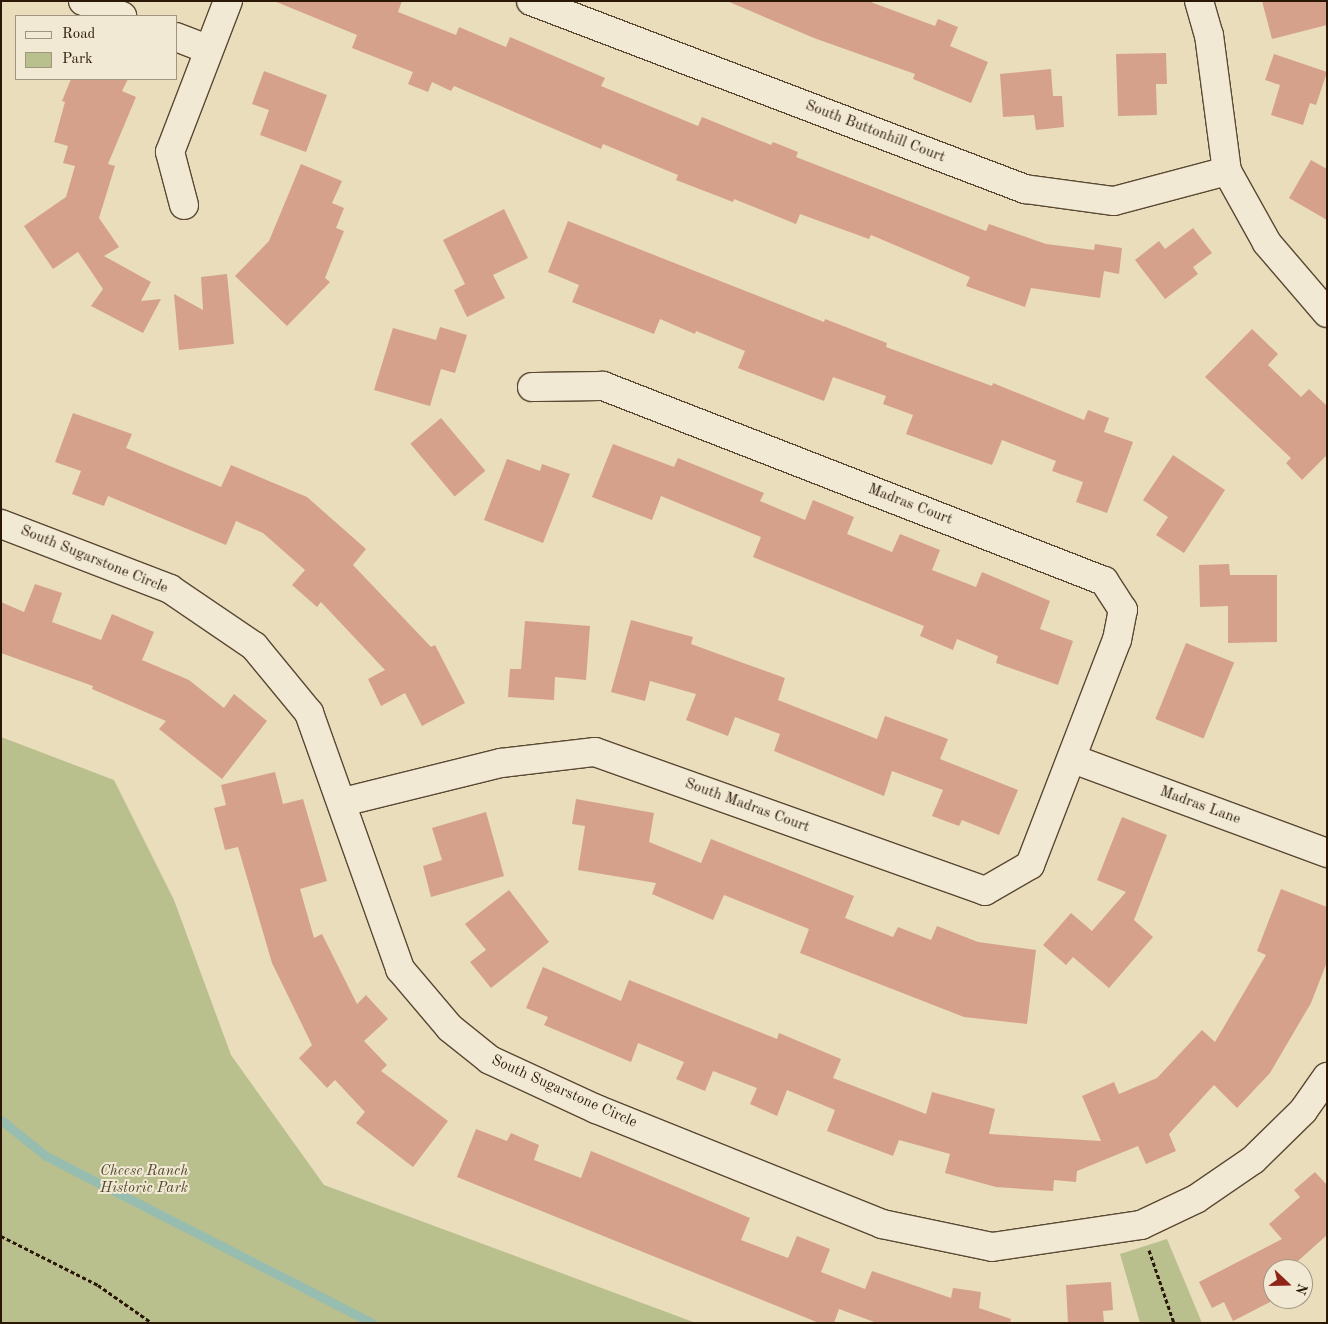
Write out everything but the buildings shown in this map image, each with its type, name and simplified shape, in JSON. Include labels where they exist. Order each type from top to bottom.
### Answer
[{"type":"street","points":[[83,1],[119,15]]},
{"type":"street","points":[[184,205],[170,152],[207,49],[228,1]]},
{"type":"street","name":"South Buttonhill Court","points":[[531,1],[1024,189],[1114,201],[1227,171]]},
{"type":"street","points":[[1199,1],[1209,35],[1227,171],[1267,243],[1327,314]]},
{"type":"street","points":[[178,38],[207,49]]},
{"type":"street","name":"Madras Court","points":[[532,387],[603,386],[1104,581],[1123,610],[1117,640],[1074,759]]},
{"type":"street","name":"South Sugarstone Circle","points":[[1,524],[170,589],[254,646],[309,713],[343,802],[400,969],[450,1028],[490,1060],[596,1109],[882,1224],[992,1247],[1141,1225],[1196,1199],[1253,1160],[1303,1111],[1327,1076]]},
{"type":"street","name":"South Madras Court","points":[[343,802],[501,763],[595,752],[985,891],[1030,865],[1074,759]]},
{"type":"street","name":"Madras Lane","points":[[1074,759],[1327,853]]},
{"type":"path","points":[[1141,1225],[1174,1323]]},
{"type":"path","points":[[1,1236],[98,1285],[152,1323]]},
{"type":"green space","name":"Cheese Ranch Historic Park","points":[[1,737],[114,780],[174,900],[231,1055],[324,1185],[696,1323],[1,1323]]},
{"type":"green space","points":[[1167,1239],[1202,1323],[1140,1323],[1120,1254]]},
{"type":"waterway","points":[[1,1120],[46,1156],[372,1323]]}]
